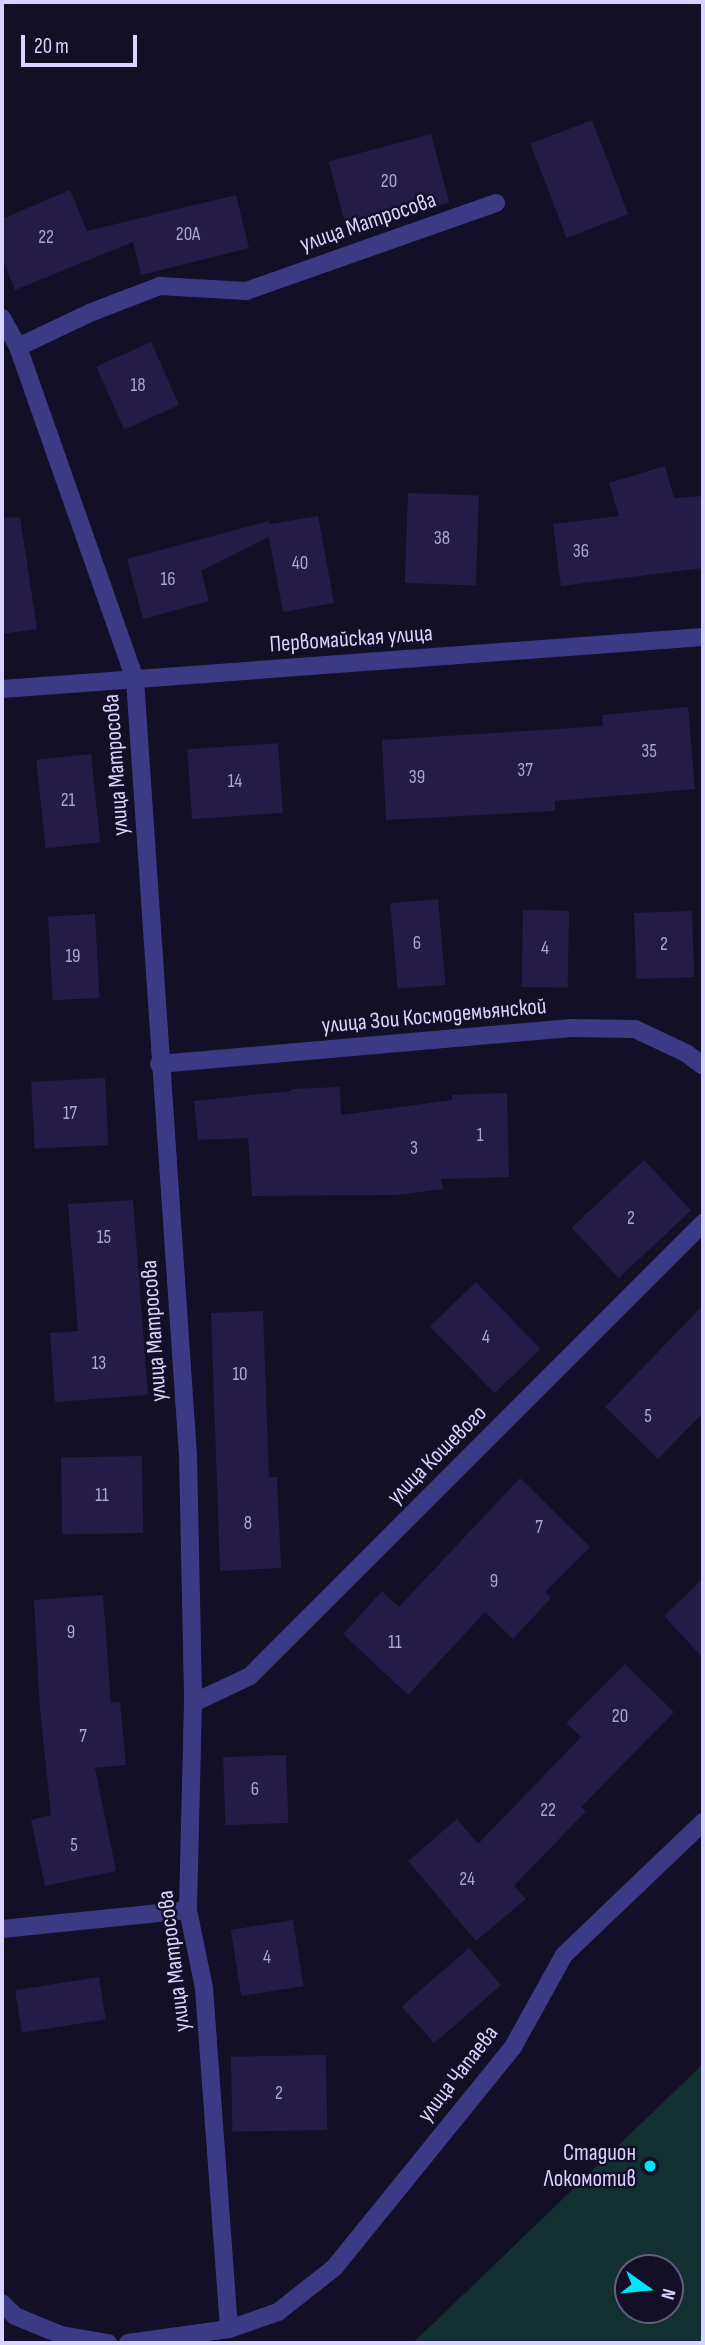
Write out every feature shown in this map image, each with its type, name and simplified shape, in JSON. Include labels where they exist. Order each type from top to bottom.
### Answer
[{"type":"street","name":"улица Матросова","points":[[18,347],[92,312],[160,286],[246,291],[496,203]]},
{"type":"street","name":"улица Матросова","points":[[2,318],[18,347],[135,680],[159,1064],[188,1455],[193,1703],[188,1910],[204,1988],[229,2329]]},
{"type":"street","name":"Первомайская улица","points":[[2,689],[703,638]]},
{"type":"street","name":"улица Зои Космодемьянской","points":[[159,1064],[571,1028],[635,1028],[686,1053],[703,1066]]},
{"type":"street","name":"улица Кошевого","points":[[193,1703],[250,1676],[703,1223]]},
{"type":"street","name":"улица Чапаева","points":[[128,2343],[229,2329],[278,2312],[334,2268],[513,2047],[564,1955],[703,1822]]},
{"type":"street","points":[[2,1929],[188,1910]]},
{"type":"street","points":[[2,2304],[15,2316],[61,2335],[108,2343]]},
{"type":"green space","name":"Стадион Локомотив","points":[[703,2064],[703,2343],[413,2343]]},
{"type":"building","points":[[592,120],[628,214],[567,238],[530,144]]},
{"type":"building","points":[[431,134],[449,203],[347,230],[329,161]]},
{"type":"building","points":[[70,190],[87,231],[236,195],[249,248],[141,275],[133,242],[15,290],[2,258],[2,219]]},
{"type":"building","points":[[151,342],[179,405],[124,429],[96,366]]},
{"type":"building","points":[[665,466],[674,498],[703,496],[703,568],[561,586],[553,524],[619,516],[609,483]]},
{"type":"building","points":[[408,493],[479,495],[476,585],[405,583]]},
{"type":"building","points":[[318,516],[334,603],[283,612],[269,537],[201,571],[209,601],[143,619],[127,559],[269,521],[270,524]]},
{"type":"building","points":[[20,517],[37,629],[2,634],[2,518]]},
{"type":"building","points":[[688,707],[695,789],[555,801],[555,811],[386,820],[382,740],[603,726],[602,715]]},
{"type":"building","points":[[278,743],[283,813],[192,819],[187,749]]},
{"type":"building","points":[[91,754],[100,843],[46,848],[36,760]]},
{"type":"building","points":[[438,899],[445,985],[398,989],[390,903]]},
{"type":"building","points":[[523,910],[569,911],[568,988],[522,987]]},
{"type":"building","points":[[692,911],[694,977],[636,979],[634,913]]},
{"type":"building","points":[[95,914],[99,998],[52,1000],[48,916]]},
{"type":"building","points":[[105,1078],[109,1145],[35,1149],[31,1082]]},
{"type":"building","points":[[340,1087],[341,1115],[452,1100],[452,1095],[507,1093],[509,1177],[441,1179],[443,1189],[396,1195],[252,1196],[248,1138],[198,1140],[194,1101],[291,1089]]},
{"type":"building","points":[[644,1160],[691,1210],[619,1278],[572,1228]]},
{"type":"building","points":[[133,1200],[148,1395],[55,1402],[50,1333],[78,1331],[68,1204]]},
{"type":"building","points":[[476,1282],[541,1349],[495,1393],[430,1326]]},
{"type":"building","points":[[703,1305],[703,1413],[658,1459],[605,1407]]},
{"type":"building","points":[[263,1311],[269,1477],[277,1477],[281,1568],[220,1571],[211,1313]]},
{"type":"building","points":[[142,1456],[143,1533],[62,1534],[61,1457]]},
{"type":"building","points":[[520,1478],[590,1547],[545,1592],[551,1598],[513,1639],[485,1612],[408,1695],[343,1634],[382,1591],[399,1607]]},
{"type":"building","points":[[703,1578],[703,1658],[664,1616]]},
{"type":"building","points":[[103,1595],[111,1703],[120,1702],[126,1765],[95,1768],[116,1871],[45,1886],[31,1820],[51,1815],[40,1710],[34,1600]]},
{"type":"building","points":[[625,1664],[674,1712],[581,1807],[586,1811],[514,1886],[526,1899],[476,1941],[408,1861],[457,1819],[478,1844],[581,1737],[566,1723]]},
{"type":"building","points":[[286,1755],[288,1823],[225,1825],[223,1757]]},
{"type":"building","points":[[293,1920],[303,1986],[241,1996],[231,1930]]},
{"type":"building","points":[[469,1948],[501,1985],[434,2043],[402,2006]]},
{"type":"building","points":[[99,1977],[106,2019],[22,2033],[15,1990]]},
{"type":"building","points":[[326,2055],[327,2130],[232,2132],[231,2057]]},
{"type":"place","name":"Стадион Локомотив","points":[[650,2166]]}]
